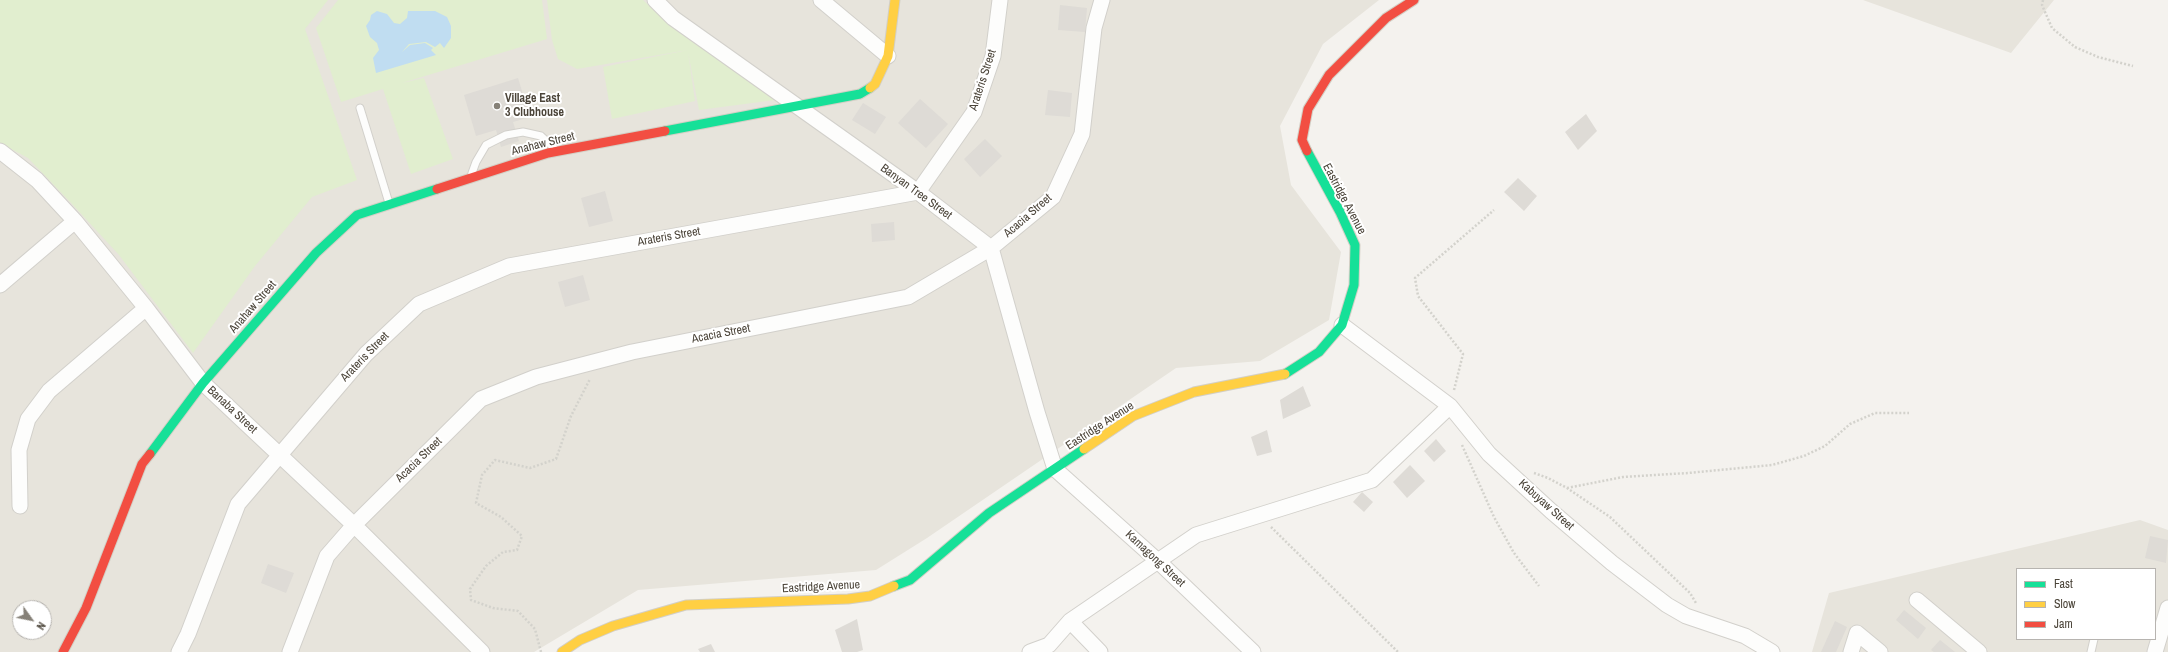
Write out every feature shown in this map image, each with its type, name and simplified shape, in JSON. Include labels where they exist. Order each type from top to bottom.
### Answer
[{"type":"street","name":"Banyan Tree Street","points":[[655,0],[673,18],[918,192],[991,248]]},
{"type":"street","points":[[821,0],[888,56]]},
{"type":"street","name":"Anahaw Street","points":[[63,652],[86,608],[142,464],[203,383],[316,253],[357,215],[390,203],[558,151],[860,94],[875,84],[888,56],[895,0]]},
{"type":"street","name":"Arateris Street","points":[[179,652],[188,634],[238,504],[279,454],[366,354],[419,304],[509,266],[918,192],[974,112],[993,56],[1000,0]]},
{"type":"street","name":"Acacia Street","points":[[290,652],[327,556],[354,525],[481,399],[536,378],[632,352],[908,297],[991,248],[1053,197],[1079,141],[1082,134],[1094,28],[1102,0]]},
{"type":"street","name":"Eastridge Avenue","points":[[562,652],[580,640],[613,626],[686,605],[848,599],[870,596],[910,580],[989,513],[1133,416],[1194,392],[1289,373],[1318,352],[1342,325],[1354,285],[1355,245],[1340,212],[1314,167],[1302,140],[1308,108],[1329,75],[1386,18],[1414,0]]},
{"type":"street","name":"Banaba Street","points":[[0,152],[37,180],[75,221],[146,308],[203,383],[354,525],[482,652]]},
{"type":"street","points":[[0,285],[75,221]]},
{"type":"street","points":[[991,248],[1037,412],[1055,469]]},
{"type":"street","points":[[20,506],[19,450],[28,419],[49,391],[146,308]]},
{"type":"street","name":"Kabuyaw Street","points":[[1342,325],[1450,406],[1489,454],[1551,511],[1612,563],[1667,605],[1686,616],[1708,622],[1746,636],[1772,652]]},
{"type":"street","points":[[1030,652],[1049,646],[1070,621],[1159,562],[1196,535],[1372,480],[1450,406]]},
{"type":"street","name":"Kamagong Street","points":[[1055,469],[1159,562],[1253,652]]},
{"type":"street","points":[[1917,600],[1979,652]]},
{"type":"street","points":[[2155,652],[2164,635],[2168,608]]},
{"type":"street","points":[[1070,621],[1100,652]]},
{"type":"street","points":[[1851,652],[1857,632],[1880,652]]},
{"type":"lane","points":[[360,108],[390,203]]},
{"type":"lane","points":[[472,177],[476,162],[486,146],[506,135],[522,132],[541,136],[558,151]]},
{"type":"lane","points":[[2091,652],[2094,640]]},
{"type":"path","points":[[2043,0],[2042,5],[2052,28],[2075,47],[2098,57],[2133,66]]},
{"type":"path","points":[[1450,406],[1463,354],[1418,296],[1415,278],[1494,210]]},
{"type":"path","points":[[541,652],[535,629],[518,611],[493,608],[471,600],[470,589],[486,566],[503,552],[517,550],[522,536],[501,517],[476,503],[482,475],[495,460],[530,468],[556,459],[572,416],[599,361]]},
{"type":"path","points":[[1567,488],[1623,477],[1688,473],[1772,465],[1804,456],[1825,446],[1850,424],[1875,413],[1909,413]]},
{"type":"path","points":[[1460,441],[1494,517],[1514,553],[1539,586]]},
{"type":"path","points":[[1527,472],[1548,478],[1567,488],[1610,517],[1690,593],[1708,622]]},
{"type":"path","points":[[1259,515],[1398,652]]},
{"type":"shaded area","points":[[0,0],[1379,0],[1323,44],[1280,126],[1291,185],[1341,252],[1329,320],[1260,361],[1176,368],[927,538],[876,570],[638,590],[534,652],[0,652]]},
{"type":"shaded area","points":[[1863,0],[2054,0],[2011,53]]},
{"type":"shaded area","points":[[2140,520],[2168,530],[2168,652],[1812,652],[1829,593]]},
{"type":"green space","points":[[0,0],[328,0],[305,29],[357,180],[312,197],[255,266],[193,353],[119,255],[28,158],[0,143]]},
{"type":"green space","points":[[338,0],[542,0],[547,39],[402,83],[424,78],[453,159],[411,174],[383,89],[341,102],[316,28]]},
{"type":"green space","points":[[547,0],[643,0],[670,26],[775,91],[775,100],[699,110],[688,52],[695,101],[612,119],[603,67],[688,50],[577,69],[558,59],[552,40]]},
{"type":"water","points":[[377,11],[387,14],[394,23],[400,24],[407,18],[408,11],[435,11],[447,17],[451,26],[451,38],[444,48],[440,43],[435,47],[426,42],[409,44],[402,52],[410,45],[425,43],[433,48],[431,50],[436,55],[376,73],[373,58],[379,50],[377,43],[370,37],[366,26],[371,15]]},
{"type":"building","points":[[1060,5],[1087,8],[1085,32],[1058,30]]},
{"type":"building","name":"Village East 3 Clubhouse","points":[[518,78],[530,117],[513,122],[519,141],[501,147],[496,130],[476,136],[464,95]]},
{"type":"building","points":[[1048,90],[1072,93],[1070,117],[1045,115]]},
{"type":"building","points":[[920,99],[948,124],[926,148],[898,123]]},
{"type":"building","points":[[863,103],[886,117],[875,134],[852,120]]},
{"type":"building","points":[[1586,114],[1597,131],[1578,150],[1565,132]]},
{"type":"building","points":[[985,139],[1002,156],[980,177],[964,159]]},
{"type":"building","points":[[1518,178],[1537,196],[1524,211],[1504,192]]},
{"type":"building","points":[[605,191],[613,221],[589,227],[581,198]]},
{"type":"building","points":[[894,222],[895,240],[872,242],[871,224]]},
{"type":"building","points":[[583,275],[590,300],[565,307],[558,282]]},
{"type":"building","points":[[1303,386],[1311,406],[1283,419],[1280,400]]},
{"type":"building","points":[[1267,430],[1272,452],[1257,456],[1251,437]]},
{"type":"building","points":[[1436,439],[1446,451],[1434,462],[1424,451]]},
{"type":"building","points":[[1410,465],[1425,481],[1407,498],[1393,482]]},
{"type":"building","points":[[1362,492],[1373,502],[1364,512],[1353,502]]},
{"type":"building","points":[[2150,536],[2168,540],[2166,563],[2145,558]]},
{"type":"building","points":[[268,564],[294,573],[286,593],[261,583]]},
{"type":"building","points":[[1904,610],[1926,628],[1918,639],[1896,620]]},
{"type":"building","points":[[857,619],[863,650],[857,652],[842,652],[835,630]]},
{"type":"building","points":[[1835,621],[1847,627],[1836,652],[1821,652]]},
{"type":"building","points":[[1940,640],[1955,652],[1934,652],[1931,650]]},
{"type":"building","points":[[711,644],[715,652],[700,652],[698,649]]},
{"type":"traffic: fast","points":[[665,131],[860,94],[870,88]]},
{"type":"traffic: fast","points":[[1285,374],[1319,352],[1342,325],[1354,285],[1355,245],[1340,212],[1307,151]]},
{"type":"traffic: fast","points":[[150,454],[203,383],[316,253],[357,215],[437,189]]},
{"type":"traffic: fast","points":[[894,586],[910,580],[989,513],[1084,449]]},
{"type":"traffic: slow","points":[[870,88],[875,84],[888,56],[895,0]]},
{"type":"traffic: slow","points":[[1084,449],[1133,416],[1194,392],[1285,374]]},
{"type":"traffic: slow","points":[[562,652],[580,640],[613,626],[686,605],[848,599],[870,596],[894,586]]},
{"type":"traffic: jam","points":[[1307,151],[1302,140],[1308,109],[1329,75],[1386,18],[1414,0]]},
{"type":"traffic: jam","points":[[437,189],[548,153],[665,131]]},
{"type":"traffic: jam","points":[[63,652],[86,608],[142,464],[150,454]]},
{"type":"place","name":"Village East 3 Clubhouse","points":[[497,106]]}]
